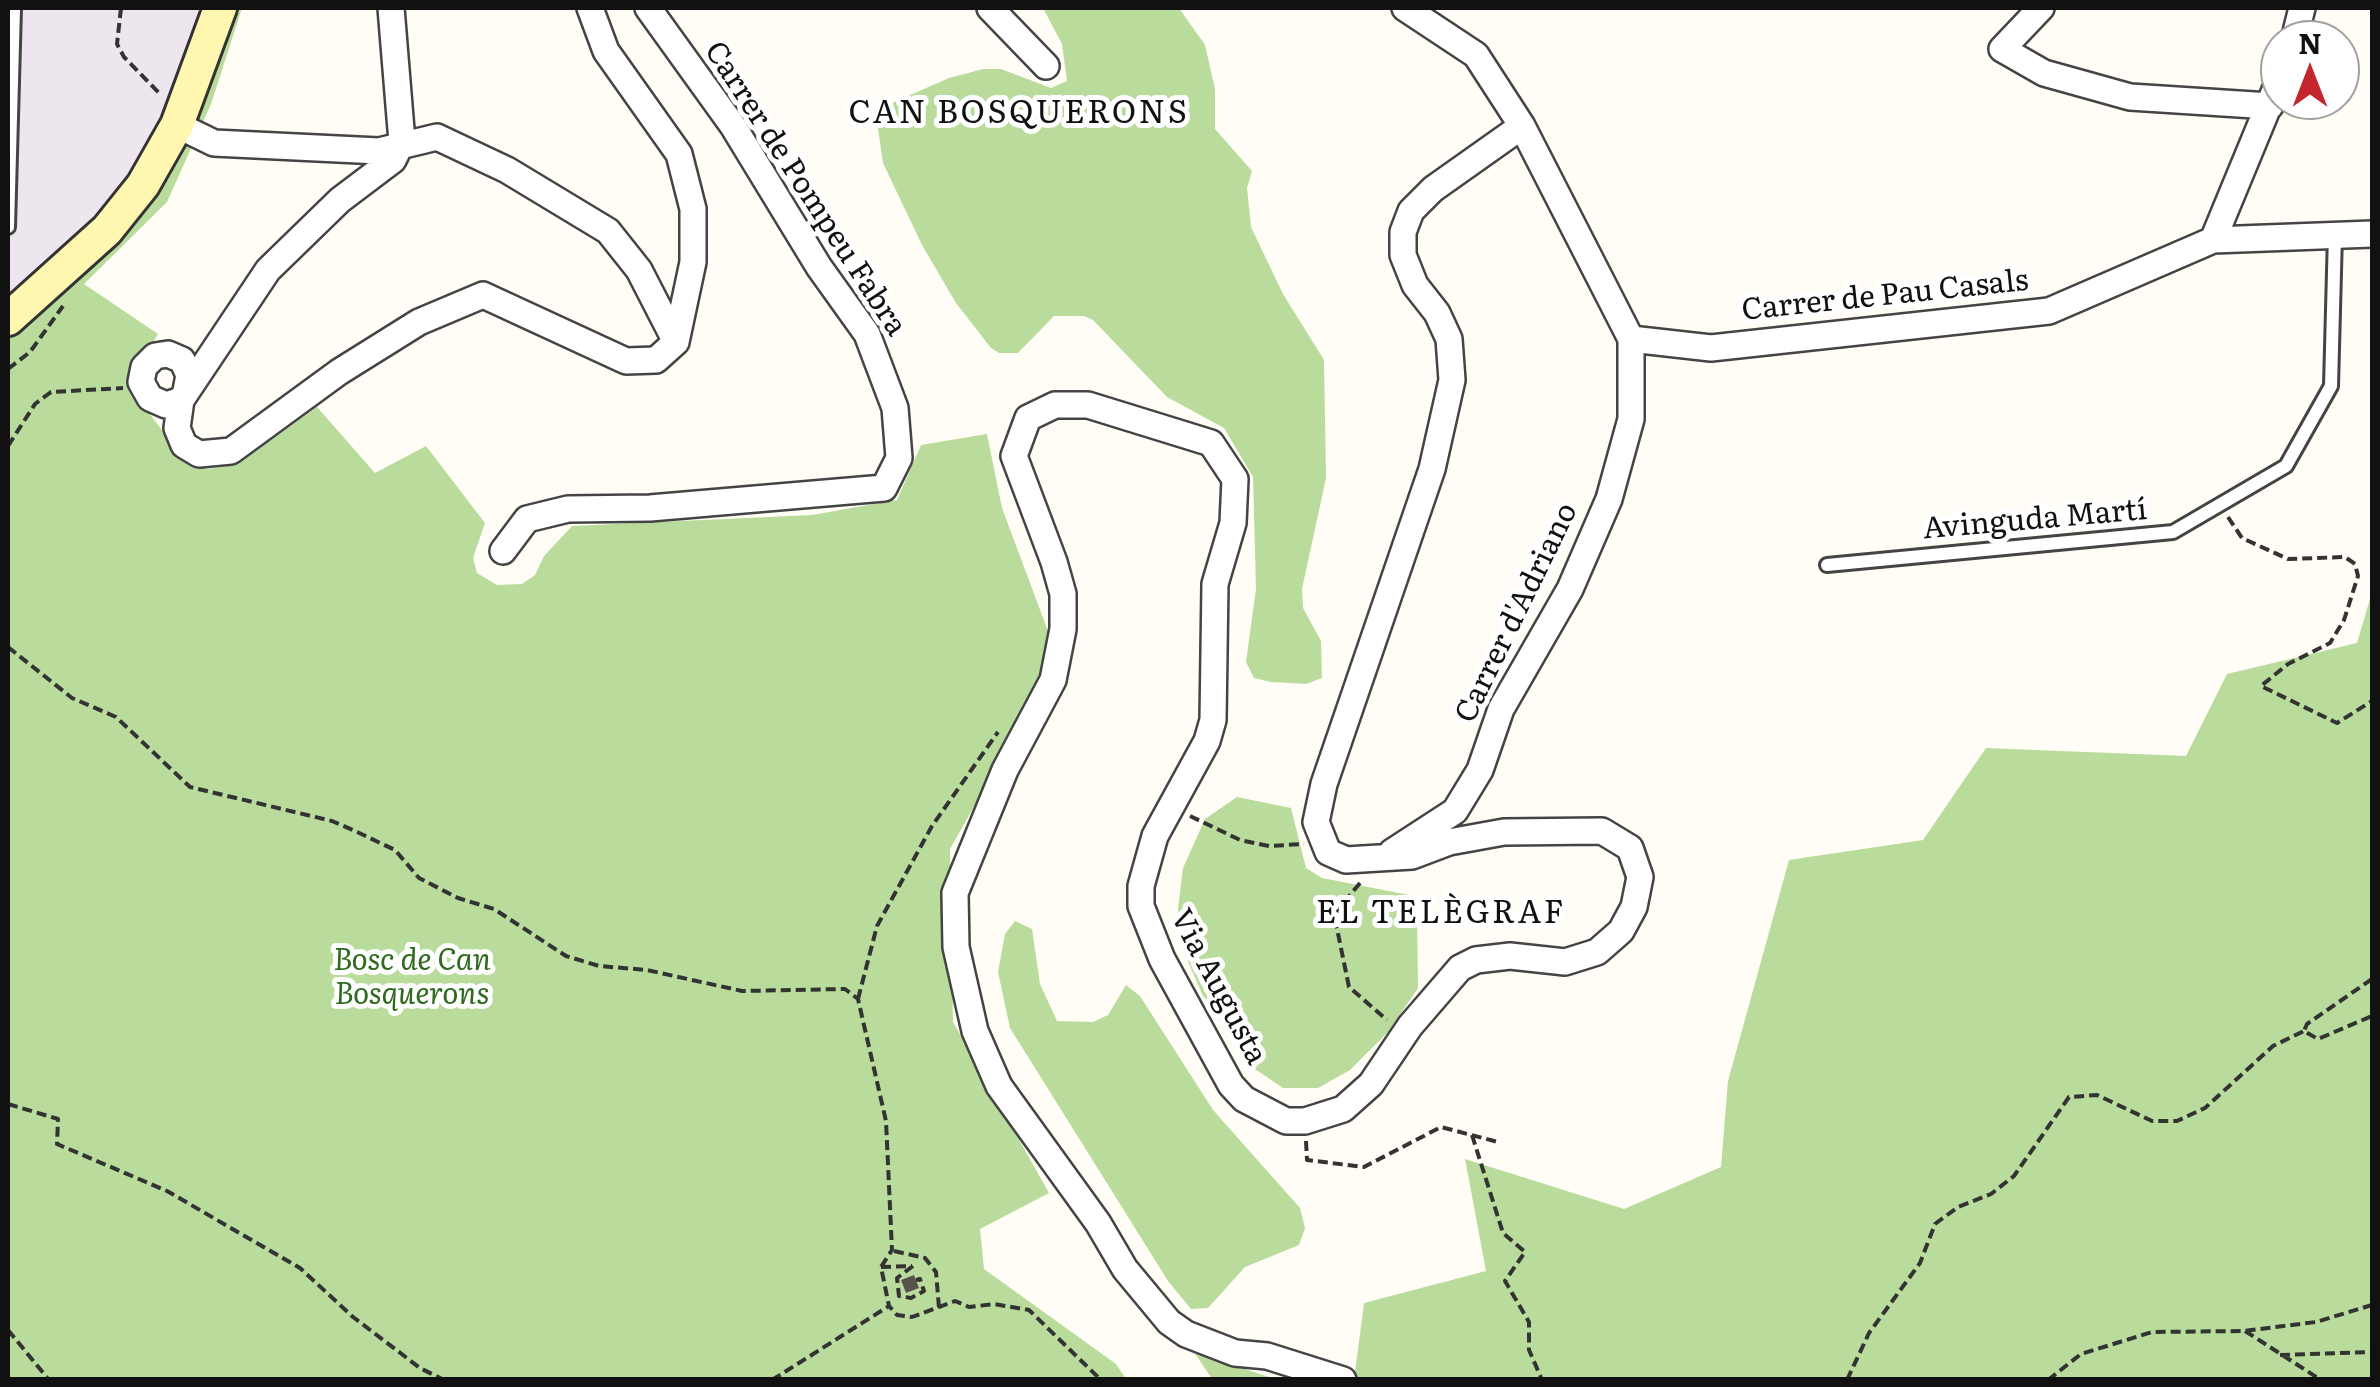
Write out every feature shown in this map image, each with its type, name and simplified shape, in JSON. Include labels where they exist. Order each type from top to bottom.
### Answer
[{"type":"street","points":[[8,318],[107,230],[142,185],[178,125],[220,8]]},
{"type":"street","points":[[392,8],[402,142],[394,160],[340,200],[268,270],[184,396],[166,405],[150,398],[142,381],[144,367],[154,356],[168,354],[182,360],[189,376],[184,396],[177,428],[184,445],[199,454],[231,451],[419,322],[483,296],[626,362],[656,360],[676,342],[693,262],[693,209],[679,154],[606,50],[590,8]]},
{"type":"street","name":"Carrer de Pompeu Fabra","points":[[503,551],[526,519],[554,512],[884,488],[898,458],[895,408],[867,334],[819,267],[732,126],[648,8]]},
{"type":"street","points":[[990,8],[1046,66]]},
{"type":"street","name":"Carrer d'Adriano","points":[[1379,860],[1454,812],[1480,770],[1501,709],[1570,588],[1609,499],[1631,419],[1631,339],[1522,126],[1476,54],[1405,8]]},
{"type":"street","points":[[2041,8],[2002,49],[2044,73],[2130,97],[2260,105]]},
{"type":"street","points":[[2213,240],[2264,120]]},
{"type":"street","points":[[178,125],[214,144],[380,150],[437,137],[507,170],[608,231],[639,270],[676,342]]},
{"type":"street","points":[[1305,1121],[1343,1109],[1370,1084],[1447,981],[1476,960],[1510,956],[1565,962],[1597,952],[1621,932],[1634,906],[1640,878],[1630,848],[1602,831],[1565,828],[1470,837],[1412,856],[1346,860],[1328,852],[1316,822],[1324,784],[1432,469],[1452,380],[1449,339],[1437,313],[1415,285],[1403,255],[1403,232],[1411,211],[1434,190],[1522,126]]},
{"type":"street","name":"Carrer de Pau Casals","points":[[1631,339],[1710,348],[2049,311],[2213,240],[2372,234]]},
{"type":"street","name":"Via Augusta","points":[[1305,1121],[1268,1116],[1231,1085],[1146,927],[1141,886],[1156,836],[1207,741],[1214,708],[1214,584],[1233,522],[1235,480],[1211,443],[1088,405],[1056,405],[1028,418],[1014,456],[1062,594],[1058,666],[1035,709],[955,893],[960,975],[998,1086],[1098,1223],[1126,1270],[1170,1322],[1186,1334],[1235,1354],[1267,1356],[1342,1380]]},
{"type":"lane","points":[[8,227],[14,8]]},
{"type":"lane","name":"Avinguda Martí","points":[[1827,565],[2173,532],[2286,466],[2331,386],[2335,234]]},
{"type":"path","points":[[122,8],[117,44],[124,57],[154,92],[162,95],[169,90]]},
{"type":"path","points":[[8,369],[30,352],[68,299]]},
{"type":"path","points":[[8,446],[36,404],[51,392],[123,388],[142,381]]},
{"type":"path","points":[[2221,506],[2242,538],[2288,559],[2331,554],[2355,564],[2358,576],[2344,620],[2330,644],[2288,664],[2261,686],[2337,723],[2372,701]]},
{"type":"path","points":[[8,647],[72,698],[116,717],[190,787],[208,788],[219,795],[318,818],[355,831],[395,850],[419,878],[494,909],[566,956],[600,966],[647,970],[742,991],[845,989],[858,1000]]},
{"type":"path","points":[[1035,709],[1002,726],[932,826],[877,926],[858,1000],[886,1121],[892,1250],[882,1267],[882,1289],[897,1315],[912,1317],[954,1302],[969,1307],[994,1304],[1029,1310],[1101,1380]]},
{"type":"path","points":[[1173,800],[1198,823],[1240,840],[1269,846],[1323,840]]},
{"type":"path","points":[[1379,860],[1334,914],[1350,987],[1404,1036]]},
{"type":"path","points":[[1847,1380],[1869,1333],[1920,1263],[1935,1224],[1958,1207],[1991,1194],[2014,1176],[2069,1097],[2097,1094],[2152,1121],[2177,1121],[2205,1108],[2274,1046],[2304,1031],[2306,1024],[2372,979]]},
{"type":"path","points":[[2304,1031],[2318,1039],[2372,1016]]},
{"type":"path","points":[[8,1104],[58,1119],[56,1144],[167,1191],[300,1268],[353,1317],[420,1368],[444,1380]]},
{"type":"path","points":[[1305,1121],[1307,1160],[1364,1167],[1442,1126],[1498,1142]]},
{"type":"path","points":[[1472,1135],[1503,1234],[1525,1252],[1504,1282],[1529,1322],[1529,1350],[1542,1380]]},
{"type":"path","points":[[892,1250],[925,1258],[936,1272],[938,1308]]},
{"type":"path","points":[[882,1267],[913,1266],[896,1278],[899,1296],[911,1298],[924,1291],[920,1279],[916,1280]]},
{"type":"path","points":[[2048,1380],[2081,1354],[2111,1342],[2174,1329],[2244,1330],[2316,1322],[2372,1305]]},
{"type":"path","points":[[772,1380],[889,1306]]},
{"type":"path","points":[[8,1330],[49,1380]]},
{"type":"path","points":[[2244,1330],[2321,1380]]},
{"type":"path","points":[[2280,1355],[2372,1352]]},
{"type":"shaded area","points":[[8,8],[203,8],[155,136],[107,206],[8,296]]},
{"type":"green space","name":"Bosc de Can Bosquerons","points":[[203,8],[242,8],[211,104],[167,202],[84,284],[158,334],[135,373],[138,399],[183,457],[207,469],[237,465],[317,407],[375,473],[426,446],[485,523],[473,558],[477,573],[497,585],[522,584],[535,575],[544,556],[572,526],[812,515],[897,500],[921,445],[987,434],[1002,508],[1058,658],[950,849],[953,1022],[1049,1193],[980,1229],[984,1269],[1116,1364],[1126,1379],[8,1379],[8,296],[107,206],[155,136]]},
{"type":"green space","points":[[1043,8],[1179,8],[1205,45],[1215,89],[1215,129],[1252,171],[1247,188],[1251,227],[1283,294],[1324,360],[1326,478],[1302,589],[1303,608],[1321,641],[1322,678],[1306,684],[1271,682],[1254,678],[1246,662],[1256,589],[1253,477],[1224,428],[1167,397],[1093,320],[1084,316],[1054,316],[1018,353],[999,353],[991,348],[956,303],[922,245],[883,163],[877,122],[878,112],[885,106],[949,78],[983,69],[1001,69],[1051,88],[1067,81],[1062,44]]},
{"type":"green space","points":[[2372,592],[2372,1379],[1354,1380],[1364,1303],[1486,1271],[1465,1159],[1624,1209],[1721,1167],[1728,1081],[1789,860],[1923,840],[1986,748],[2186,756],[2227,674],[2357,643]]},
{"type":"green space","points":[[1237,797],[1291,808],[1306,868],[1322,878],[1409,895],[1417,912],[1418,988],[1388,1032],[1350,1070],[1318,1088],[1283,1088],[1252,1067],[1202,994],[1181,945],[1178,909],[1183,868],[1205,819]]},
{"type":"green space","points":[[1015,921],[1032,929],[1040,984],[1057,1021],[1093,1022],[1108,1015],[1126,985],[1140,996],[1213,1110],[1300,1208],[1305,1228],[1299,1245],[1245,1267],[1208,1308],[1191,1309],[1168,1281],[1010,1028],[998,972],[1005,934]]},
{"type":"green space","points":[[1194,1352],[1275,1379],[1212,1379]]},
{"type":"building","points":[[914,1275],[919,1288],[906,1293],[901,1280]]},
{"type":"district","name":"CAN BOSQUERONS","points":[[1019,114]]},
{"type":"district","name":"EL TELÈGRAF","points":[[1441,914]]}]
